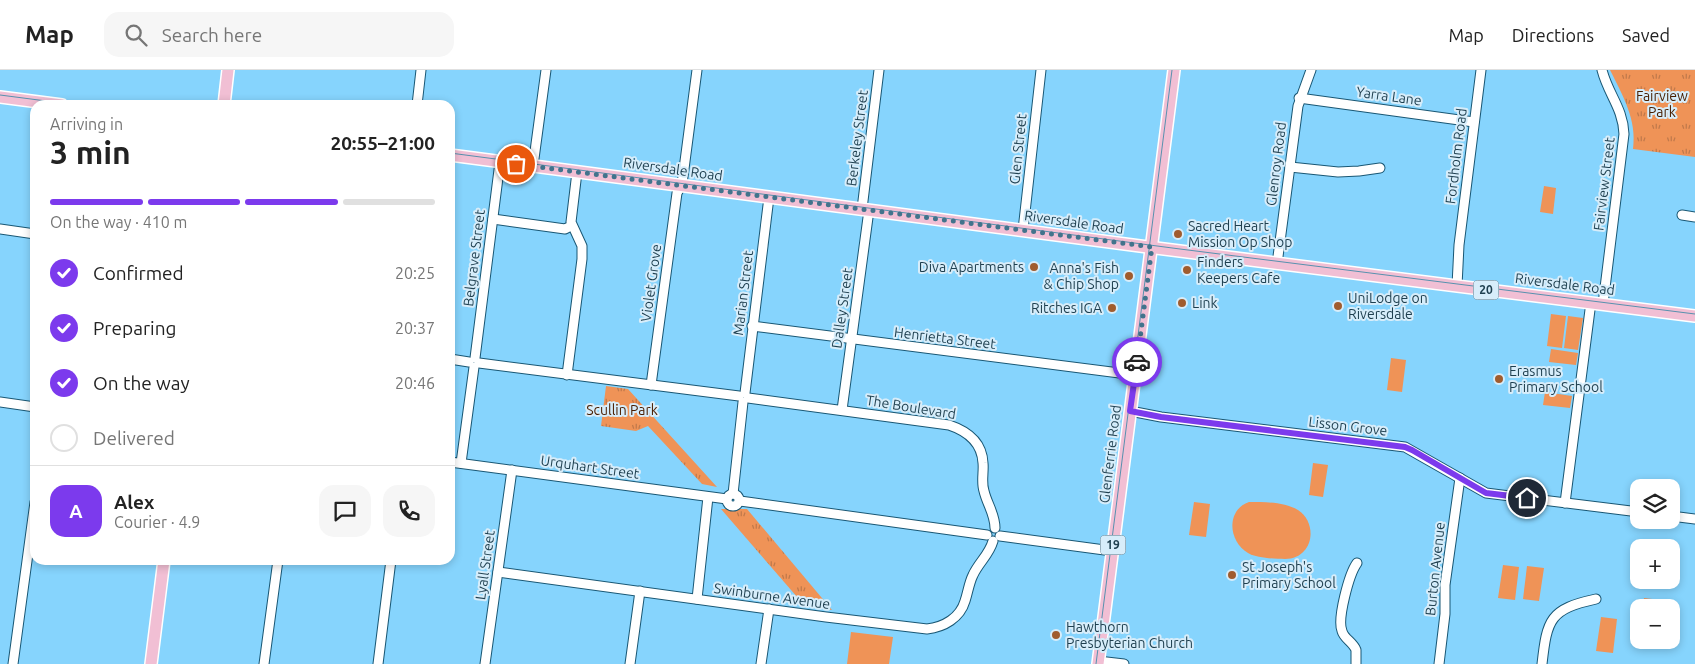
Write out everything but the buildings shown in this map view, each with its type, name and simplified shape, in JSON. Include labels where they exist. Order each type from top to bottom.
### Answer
[{"type":"main road","points":[[225,100],[228,70]]},
{"type":"main road","name":"Glenferrie Road","points":[[1098,662],[1174,70]]},
{"type":"main road","points":[[0,97],[30,101]]},
{"type":"main road","name":"Riversdale Road","points":[[455,156],[1277,264],[1695,316]]},
{"type":"main road","points":[[150,664],[163,565]]},
{"type":"street","points":[[418,100],[421,70]]},
{"type":"street","points":[[533,166],[546,70]]},
{"type":"street","name":"Violet Grove","points":[[651,385],[677,193],[681,185],[697,70]]},
{"type":"street","name":"Berkeley Street","points":[[866,210],[879,70]]},
{"type":"street","name":"Glen Street","points":[[1023,230],[1041,70]]},
{"type":"street","name":"Glenroy Road","points":[[1277,264],[1300,98],[1311,70]]},
{"type":"street","name":"Fordholm Road","points":[[1453,286],[1481,70]]},
{"type":"street","name":"Fairview Street","points":[[1565,502],[1624,134],[1620,112],[1602,70]]},
{"type":"street","name":"Yarra Lane","points":[[1300,98],[1474,122]]},
{"type":"street","name":"Belgrave Street","points":[[461,463],[500,162]]},
{"type":"street","points":[[1290,167],[1338,172],[1380,168]]},
{"type":"street","points":[[568,375],[582,259],[582,246],[571,226],[570,218],[577,172]]},
{"type":"street","name":"Marian Street","points":[[730,497],[769,197]]},
{"type":"street","name":"Dalley Street","points":[[842,410],[866,210]]},
{"type":"street","points":[[1682,215],[1695,217]]},
{"type":"street","points":[[493,219],[564,228],[571,226]]},
{"type":"street","points":[[0,230],[30,233]]},
{"type":"street","name":"Henrietta Street","points":[[752,326],[1135,375]]},
{"type":"street","name":"The Boulevard","points":[[455,360],[842,410],[948,425],[962,429],[980,448],[983,462],[983,488],[995,519],[994,535]]},
{"type":"street","points":[[0,402],[30,406]]},
{"type":"street","name":"Lisson Grove","points":[[1130,414],[1405,447],[1483,492],[1490,494],[1630,511]]},
{"type":"street","name":"Urquhart Street","points":[[455,462],[708,497],[730,497],[728,505],[732,507],[736,506],[740,501],[994,535]]},
{"type":"street","name":"Lyall Street","points":[[485,664],[512,470]]},
{"type":"street","name":"Burton Avenue","points":[[1439,664],[1445,614],[1446,585],[1460,478]]},
{"type":"street","points":[[697,599],[708,497]]},
{"type":"street","points":[[1680,517],[1695,519]]},
{"type":"street","points":[[994,535],[1112,551]]},
{"type":"street","name":"Swinburne Avenue","points":[[498,572],[769,609],[927,628],[942,626],[955,618],[964,604],[972,576],[990,551],[994,535]]},
{"type":"street","points":[[13,664],[30,539]]},
{"type":"street","points":[[1356,563],[1345,592],[1341,627],[1344,636],[1355,646],[1356,664]]},
{"type":"street","points":[[264,664],[277,565]]},
{"type":"street","points":[[378,664],[390,565]]},
{"type":"street","points":[[630,664],[640,592]]},
{"type":"street","points":[[1542,664],[1546,634],[1557,613],[1575,603],[1596,599]]},
{"type":"street","points":[[761,664],[769,609]]},
{"type":"street","points":[[1098,662],[1124,664]]},
{"type":"green space","name":"Fairview Park","points":[[1610,70],[1695,70],[1695,157],[1633,149],[1634,138],[1631,118]]},
{"type":"green space","points":[[1544,186],[1556,188],[1553,214],[1540,212]]},
{"type":"green space","points":[[1551,314],[1566,316],[1562,348],[1547,346]]},
{"type":"green space","points":[[1568,316],[1583,318],[1578,350],[1564,348]]},
{"type":"green space","points":[[1551,349],[1578,353],[1576,365],[1549,362]]},
{"type":"green space","points":[[1391,358],[1406,360],[1402,392],[1387,390]]},
{"type":"green space","name":"Scullin Park","points":[[606,386],[628,389],[717,487],[702,484],[648,426],[636,431],[601,426]]},
{"type":"green space","points":[[1545,392],[1572,396],[1570,408],[1543,405]]},
{"type":"green space","points":[[1313,463],[1328,465],[1323,497],[1309,495]]},
{"type":"green space","points":[[1194,502],[1210,504],[1206,537],[1189,535]]},
{"type":"green space","points":[[1249,502],[1287,505],[1305,516],[1309,524],[1310,540],[1302,553],[1285,559],[1271,558],[1252,555],[1241,548],[1233,534],[1233,518],[1242,506]]},
{"type":"green space","points":[[721,509],[747,509],[832,610],[804,605]]},
{"type":"green space","points":[[1503,565],[1519,567],[1515,600],[1498,598]]},
{"type":"green space","points":[[1527,566],[1544,568],[1539,601],[1523,599]]},
{"type":"green space","points":[[1601,617],[1617,619],[1613,653],[1596,651]]},
{"type":"green space","points":[[851,632],[893,637],[889,664],[847,664]]},
{"type":"tram line","points":[[1096,664],[1172,70]]},
{"type":"tram line","points":[[0,95],[38,100]]},
{"type":"tram line","points":[[455,154],[1180,249],[1695,314]]},
{"type":"way so far","points":[[516,164],[1152,247],[1137,362]]},
{"type":"place","name":"Sacred Heart Mission Op Shop","points":[[1178,234]]},
{"type":"place","name":"Diva Apartments","points":[[1034,267]]},
{"type":"place","name":"Finders Keepers Cafe","points":[[1187,270]]},
{"type":"place","name":"Anna's Fish & Chip Shop","points":[[1129,276]]},
{"type":"place","name":"Link","points":[[1182,303]]},
{"type":"place","name":"UniLodge on Riversdale","points":[[1338,306]]},
{"type":"place","name":"Ritches IGA","points":[[1112,308]]},
{"type":"place","name":"Erasmus Primary School","points":[[1499,379]]},
{"type":"place","name":"St Joseph's Primary School","points":[[1232,575]]},
{"type":"place","name":"Hawthorn Presbyterian Church","points":[[1056,635]]},
{"type":"route","points":[[1137,362],[1130,411],[1161,417],[1405,447],[1486,493],[1527,498]]}]
